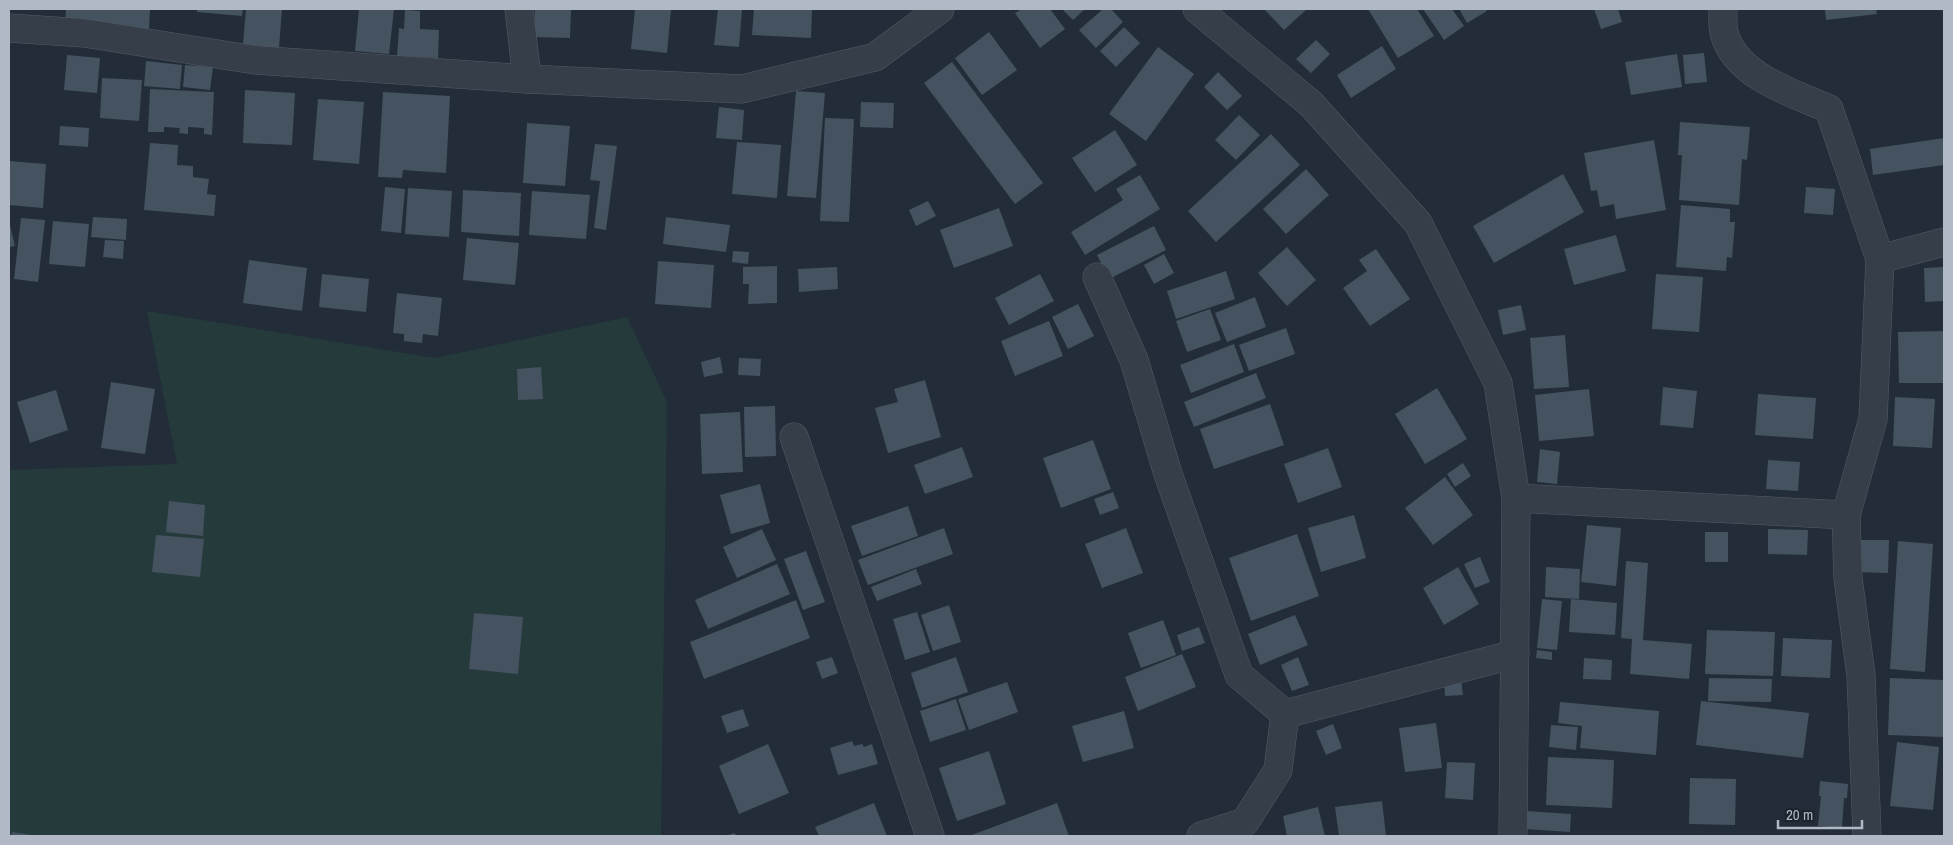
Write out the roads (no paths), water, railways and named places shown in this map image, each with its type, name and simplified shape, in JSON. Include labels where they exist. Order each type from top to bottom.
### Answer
[{"type":"street","points":[[518,9],[528,79]]},
{"type":"street","points":[[9,28],[84,33],[255,60],[528,79],[742,89],[875,57],[940,9]]},
{"type":"street","points":[[1197,9],[1311,104],[1418,223],[1498,383],[1516,498],[1513,836]]},
{"type":"street","points":[[1722,9],[1725,36],[1740,64],[1773,85],[1829,109],[1880,260],[1873,419],[1846,515],[1848,578],[1861,675],[1867,836]]},
{"type":"street","points":[[1880,260],[1944,242]]},
{"type":"street","points":[[1097,277],[1134,360],[1168,474],[1239,675],[1285,714]]},
{"type":"street","points":[[794,436],[930,836]]},
{"type":"street","points":[[1516,498],[1846,515]]},
{"type":"street","points":[[1285,714],[1515,654]]},
{"type":"street","points":[[1201,836],[1245,822],[1278,770],[1285,714]]}]
